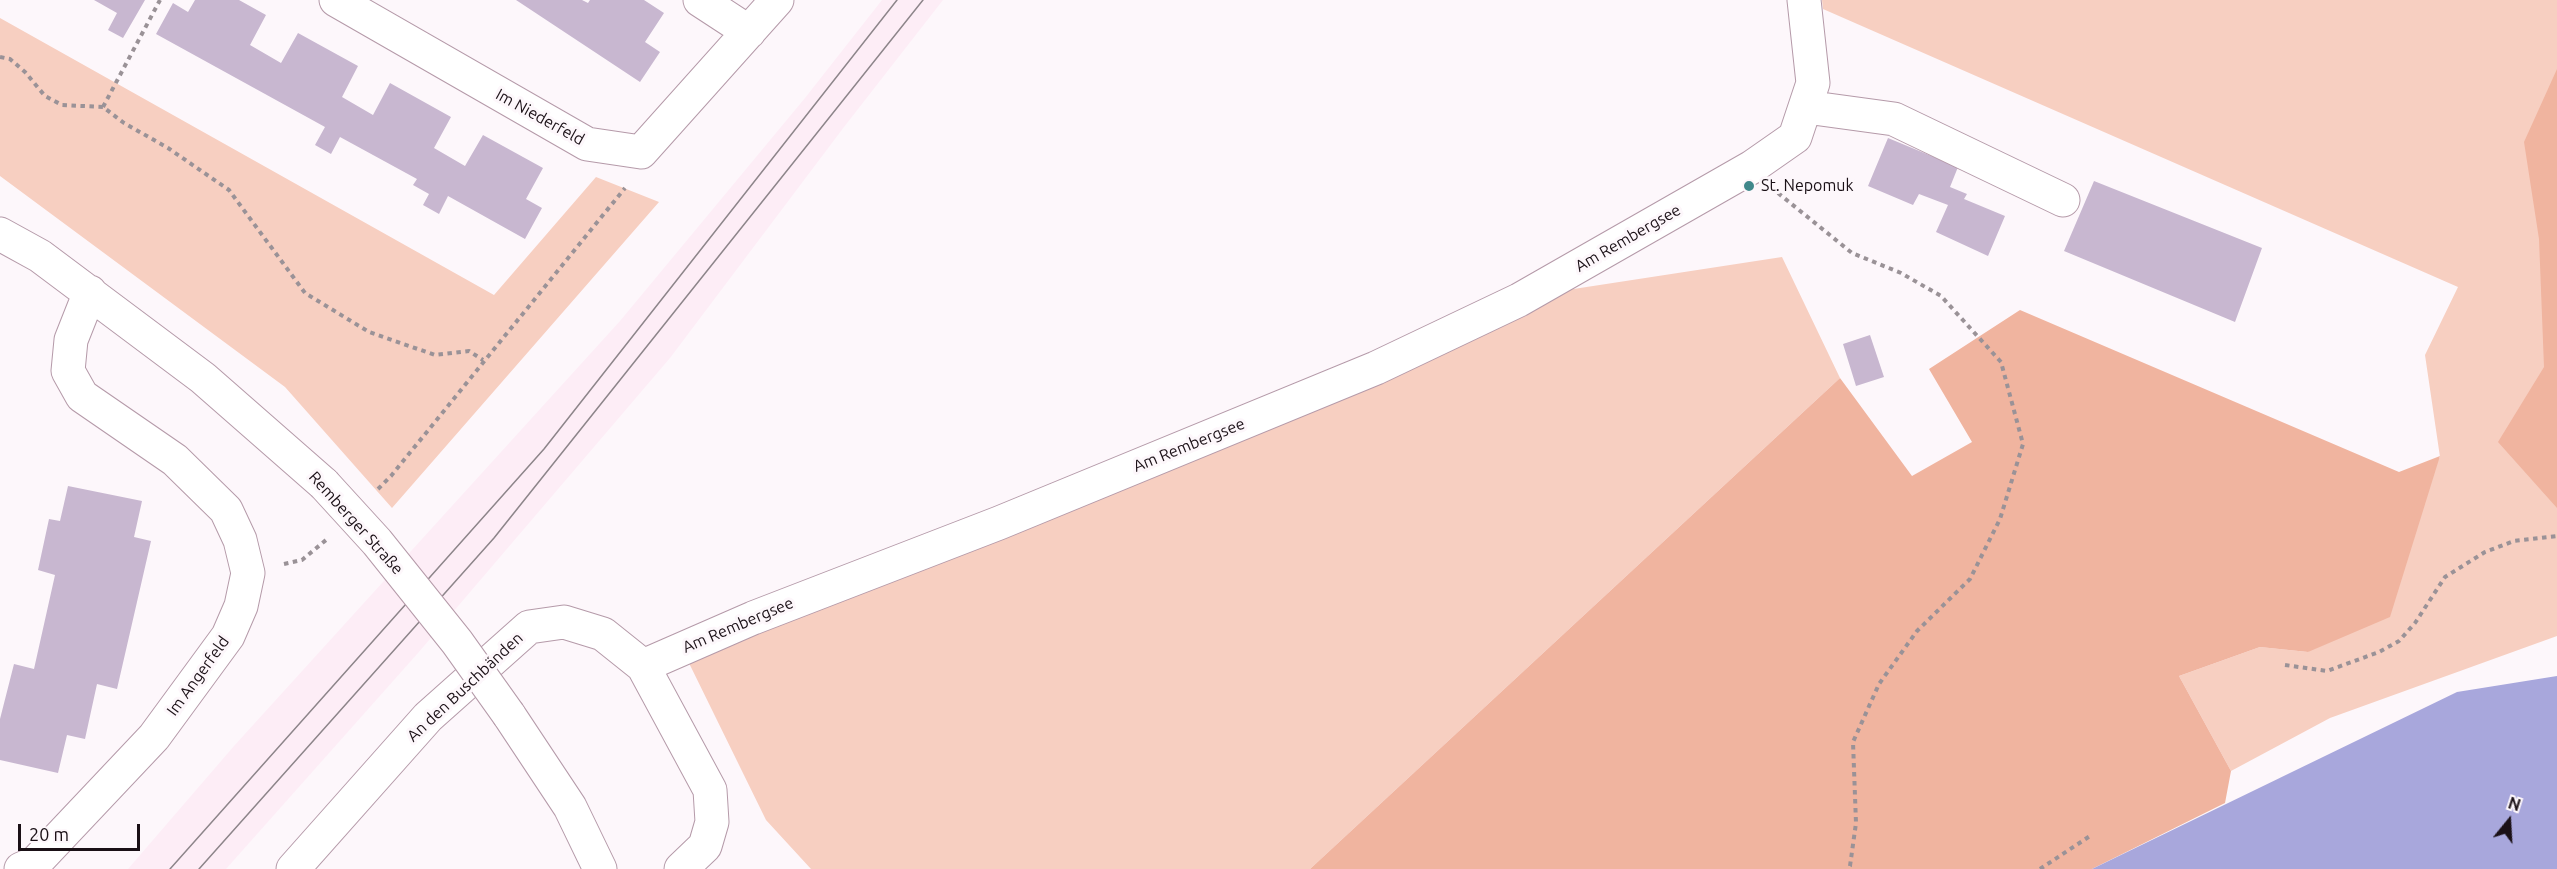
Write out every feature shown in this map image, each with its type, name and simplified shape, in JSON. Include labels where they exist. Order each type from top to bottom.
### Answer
[{"type":"street","name":"Im Niederfeld","points":[[336,0],[587,144],[642,152]]},
{"type":"street","points":[[700,0],[749,32]]},
{"type":"street","points":[[642,152],[777,0]]},
{"type":"street","name":"Am Rembergsee","points":[[643,666],[753,618],[999,523],[1376,368],[1519,300],[1752,167],[1795,137],[1806,107],[1813,83],[1804,0]]},
{"type":"street","points":[[1806,107],[1894,119],[2063,200]]},
{"type":"street","name":"Remberger Straße","points":[[0,234],[40,256],[202,378],[324,484],[385,552],[457,642],[570,807],[600,869]]},
{"type":"street","name":"Im Angerfeld","points":[[21,869],[35,863],[153,738],[228,636],[241,606],[248,573],[240,540],[226,510],[174,460],[82,396],[72,379],[68,371],[71,340],[90,292]]},
{"type":"street","name":"An den Buschbänden","points":[[293,869],[428,717],[528,627],[564,622],[603,634],[643,666]]},
{"type":"street","points":[[643,666],[710,790],[712,822],[705,846],[681,869]]},
{"type":"path","points":[[103,107],[160,0]]},
{"type":"path","points":[[0,57],[10,59],[25,72],[45,96],[62,105],[103,107],[124,123],[168,148],[229,190],[304,293],[369,332],[435,355],[469,351],[483,360]]},
{"type":"path","points":[[375,492],[391,476],[643,166],[642,152]]},
{"type":"path","points":[[1752,167],[1784,198],[1852,253],[1901,273],[1941,296],[2001,362],[2023,444],[2000,519],[1971,579],[1917,631],[1879,684],[1853,742],[1856,823],[1848,869]]},
{"type":"path","points":[[248,573],[302,560],[334,532]]},
{"type":"path","points":[[2285,665],[2327,671],[2379,652],[2399,641],[2415,623],[2445,577],[2485,552],[2514,541],[2557,536]]},
{"type":"path","points":[[2040,869],[2090,836]]},
{"type":"shaded area","points":[[882,0],[943,0],[670,358],[418,653],[226,869],[128,869],[234,746],[620,321],[805,98]]},
{"type":"shaded area","points":[[1822,0],[2557,0],[2557,636],[2330,718],[2231,771],[2179,676],[2260,647],[2308,652],[2440,457],[2425,355],[2458,287],[1823,9]]},
{"type":"shaded area","points":[[0,18],[494,295],[596,177],[659,202],[392,508],[285,387],[0,176]]},
{"type":"shaded area","points":[[2557,69],[2557,508],[2498,442],[2544,367],[2539,239],[2524,142]]},
{"type":"shaded area","points":[[1782,257],[1840,378],[1310,869],[811,869],[766,820],[687,659],[1554,292]]},
{"type":"shaded area","points":[[2020,310],[2399,472],[2440,456],[2390,617],[2308,652],[2260,647],[2179,676],[2231,771],[2225,803],[2092,869],[1310,869],[1840,378],[1912,476],[1972,442],[1929,369]]},
{"type":"water","points":[[2557,676],[2557,869],[2092,869],[2457,692]]},
{"type":"building","points":[[94,0],[145,0],[123,38],[108,30],[117,13]]},
{"type":"building","points":[[195,0],[239,0],[266,15],[250,45],[281,63],[298,33],[358,66],[342,97],[373,115],[390,83],[451,117],[434,148],[465,166],[483,135],[543,168],[526,199],[542,208],[525,239],[448,196],[439,214],[423,205],[429,194],[413,185],[417,179],[340,137],[331,154],[315,145],[325,127],[156,34],[173,3],[188,12]]},
{"type":"building","points":[[516,0],[582,0],[588,3],[590,0],[644,0],[664,13],[645,42],[660,52],[640,82]]},
{"type":"building","points":[[1888,138],[1958,167],[1950,187],[1967,194],[1964,199],[2005,216],[1988,256],[1936,232],[1948,205],[1919,194],[1913,205],[1868,186]]},
{"type":"building","points":[[2094,181],[2262,248],[2235,322],[2064,251]]},
{"type":"building","points":[[1870,335],[1884,377],[1856,386],[1843,344]]},
{"type":"building","points":[[68,486],[142,501],[134,537],[151,541],[117,689],[97,684],[85,739],[67,735],[58,773],[0,760],[0,719],[14,664],[34,669],[55,575],[38,570],[49,519],[60,521]]},
{"type":"tram line","points":[[170,869],[544,449],[897,0]]},
{"type":"tram line","points":[[199,869],[494,538],[923,0]]},
{"type":"place","name":"St. Nepomuk","points":[[1749,186]]}]
